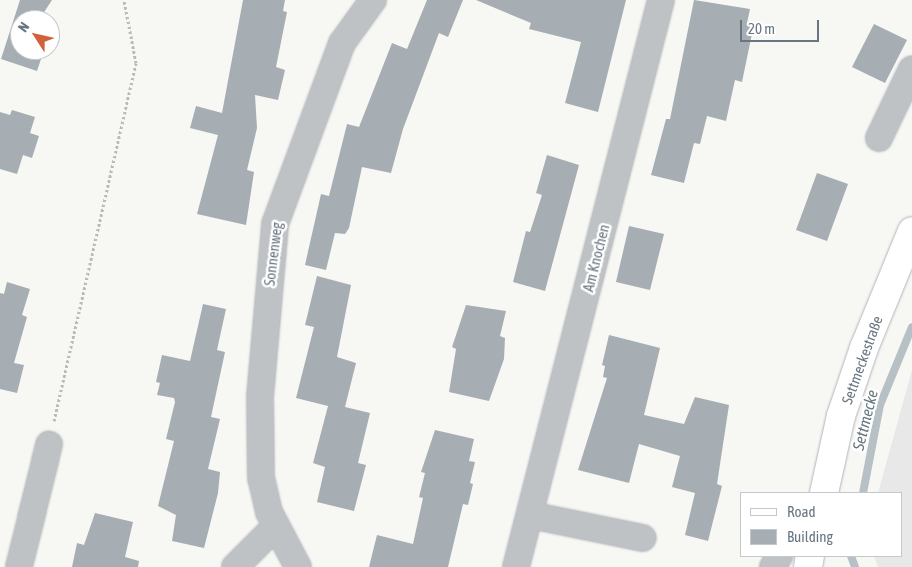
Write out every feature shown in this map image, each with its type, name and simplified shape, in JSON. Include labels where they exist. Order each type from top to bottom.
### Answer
[{"type":"street","name":"Sonnenweg","points":[[298,567],[276,526],[263,496],[259,426],[275,224],[342,43],[373,0]]},
{"type":"street","name":"Am Knochen","points":[[516,567],[661,0]]},
{"type":"street","points":[[879,138],[912,70]]},
{"type":"street","name":"Settmeckestraße","points":[[824,492],[842,416],[864,348],[912,231]]},
{"type":"street","points":[[19,567],[48,445]]},
{"type":"street","points":[[530,515],[644,538]]},
{"type":"street","points":[[235,567],[276,526]]},
{"type":"path","points":[[48,445],[136,62],[124,0]]},
{"type":"shaded area","points":[[912,370],[912,567],[878,567],[874,557],[902,557],[902,492],[878,492]]},
{"type":"building","points":[[20,0],[52,0],[46,10],[17,10]]},
{"type":"building","points":[[243,0],[285,0],[283,11],[287,12],[276,67],[285,70],[278,100],[255,95],[257,128],[247,170],[254,172],[246,225],[197,214],[218,135],[190,128],[196,106],[222,113]]},
{"type":"building","points":[[427,0],[463,0],[448,37],[439,33],[403,129],[391,173],[362,167],[349,228],[345,234],[335,233],[326,270],[305,265],[321,194],[329,196],[347,124],[359,127],[392,43],[407,49]]},
{"type":"building","points":[[476,0],[626,0],[598,112],[565,103],[581,42],[529,29],[531,23]]},
{"type":"building","points":[[694,0],[750,9],[747,23],[754,24],[742,82],[735,80],[726,121],[707,116],[700,144],[694,143],[684,183],[651,175],[666,119],[670,119]]},
{"type":"building","points":[[874,24],[907,40],[885,83],[852,67]]},
{"type":"building","points":[[10,31],[10,60],[41,60],[37,71],[1,59]]},
{"type":"building","points":[[12,110],[35,117],[30,133],[39,136],[32,158],[23,155],[17,174],[0,169],[0,112],[10,115]]},
{"type":"building","points":[[547,155],[579,165],[545,291],[513,282],[526,231],[530,232],[542,195],[536,193]]},
{"type":"building","points":[[817,173],[848,184],[827,241],[796,230]]},
{"type":"building","points":[[629,226],[664,234],[650,290],[616,282]]},
{"type":"building","points":[[317,276],[351,285],[337,357],[356,363],[345,407],[370,413],[358,463],[366,465],[354,511],[317,502],[325,467],[313,463],[328,406],[296,398],[314,327],[305,325]]},
{"type":"building","points":[[7,282],[30,289],[22,315],[27,317],[14,363],[24,365],[17,393],[0,389],[0,293],[4,294]]},
{"type":"building","points":[[203,304],[226,309],[217,350],[225,352],[211,417],[220,419],[208,469],[220,472],[218,493],[204,548],[172,541],[176,515],[158,506],[174,441],[166,439],[175,402],[174,398],[157,395],[160,383],[156,382],[162,355],[190,361]]},
{"type":"building","points":[[466,305],[506,311],[500,336],[505,338],[504,359],[489,401],[449,392],[456,349],[452,347]]},
{"type":"building","points":[[609,335],[660,348],[644,415],[684,424],[695,397],[729,405],[717,484],[722,486],[708,541],[685,535],[695,493],[672,487],[680,456],[639,444],[629,483],[578,470],[607,378],[603,377],[605,366],[602,365]]},
{"type":"building","points":[[435,430],[474,439],[469,461],[475,462],[470,483],[473,484],[468,505],[463,504],[448,567],[369,567],[377,535],[413,544],[423,498],[419,497],[425,473],[421,472]]},
{"type":"building","points":[[95,513],[133,522],[125,557],[139,561],[138,567],[72,567],[77,543],[84,545]]},
{"type":"waterway","name":"Settmecke","points":[[863,492],[880,405],[912,327]]},
{"type":"waterway","name":"Settmecke","points":[[851,557],[855,567]]}]
